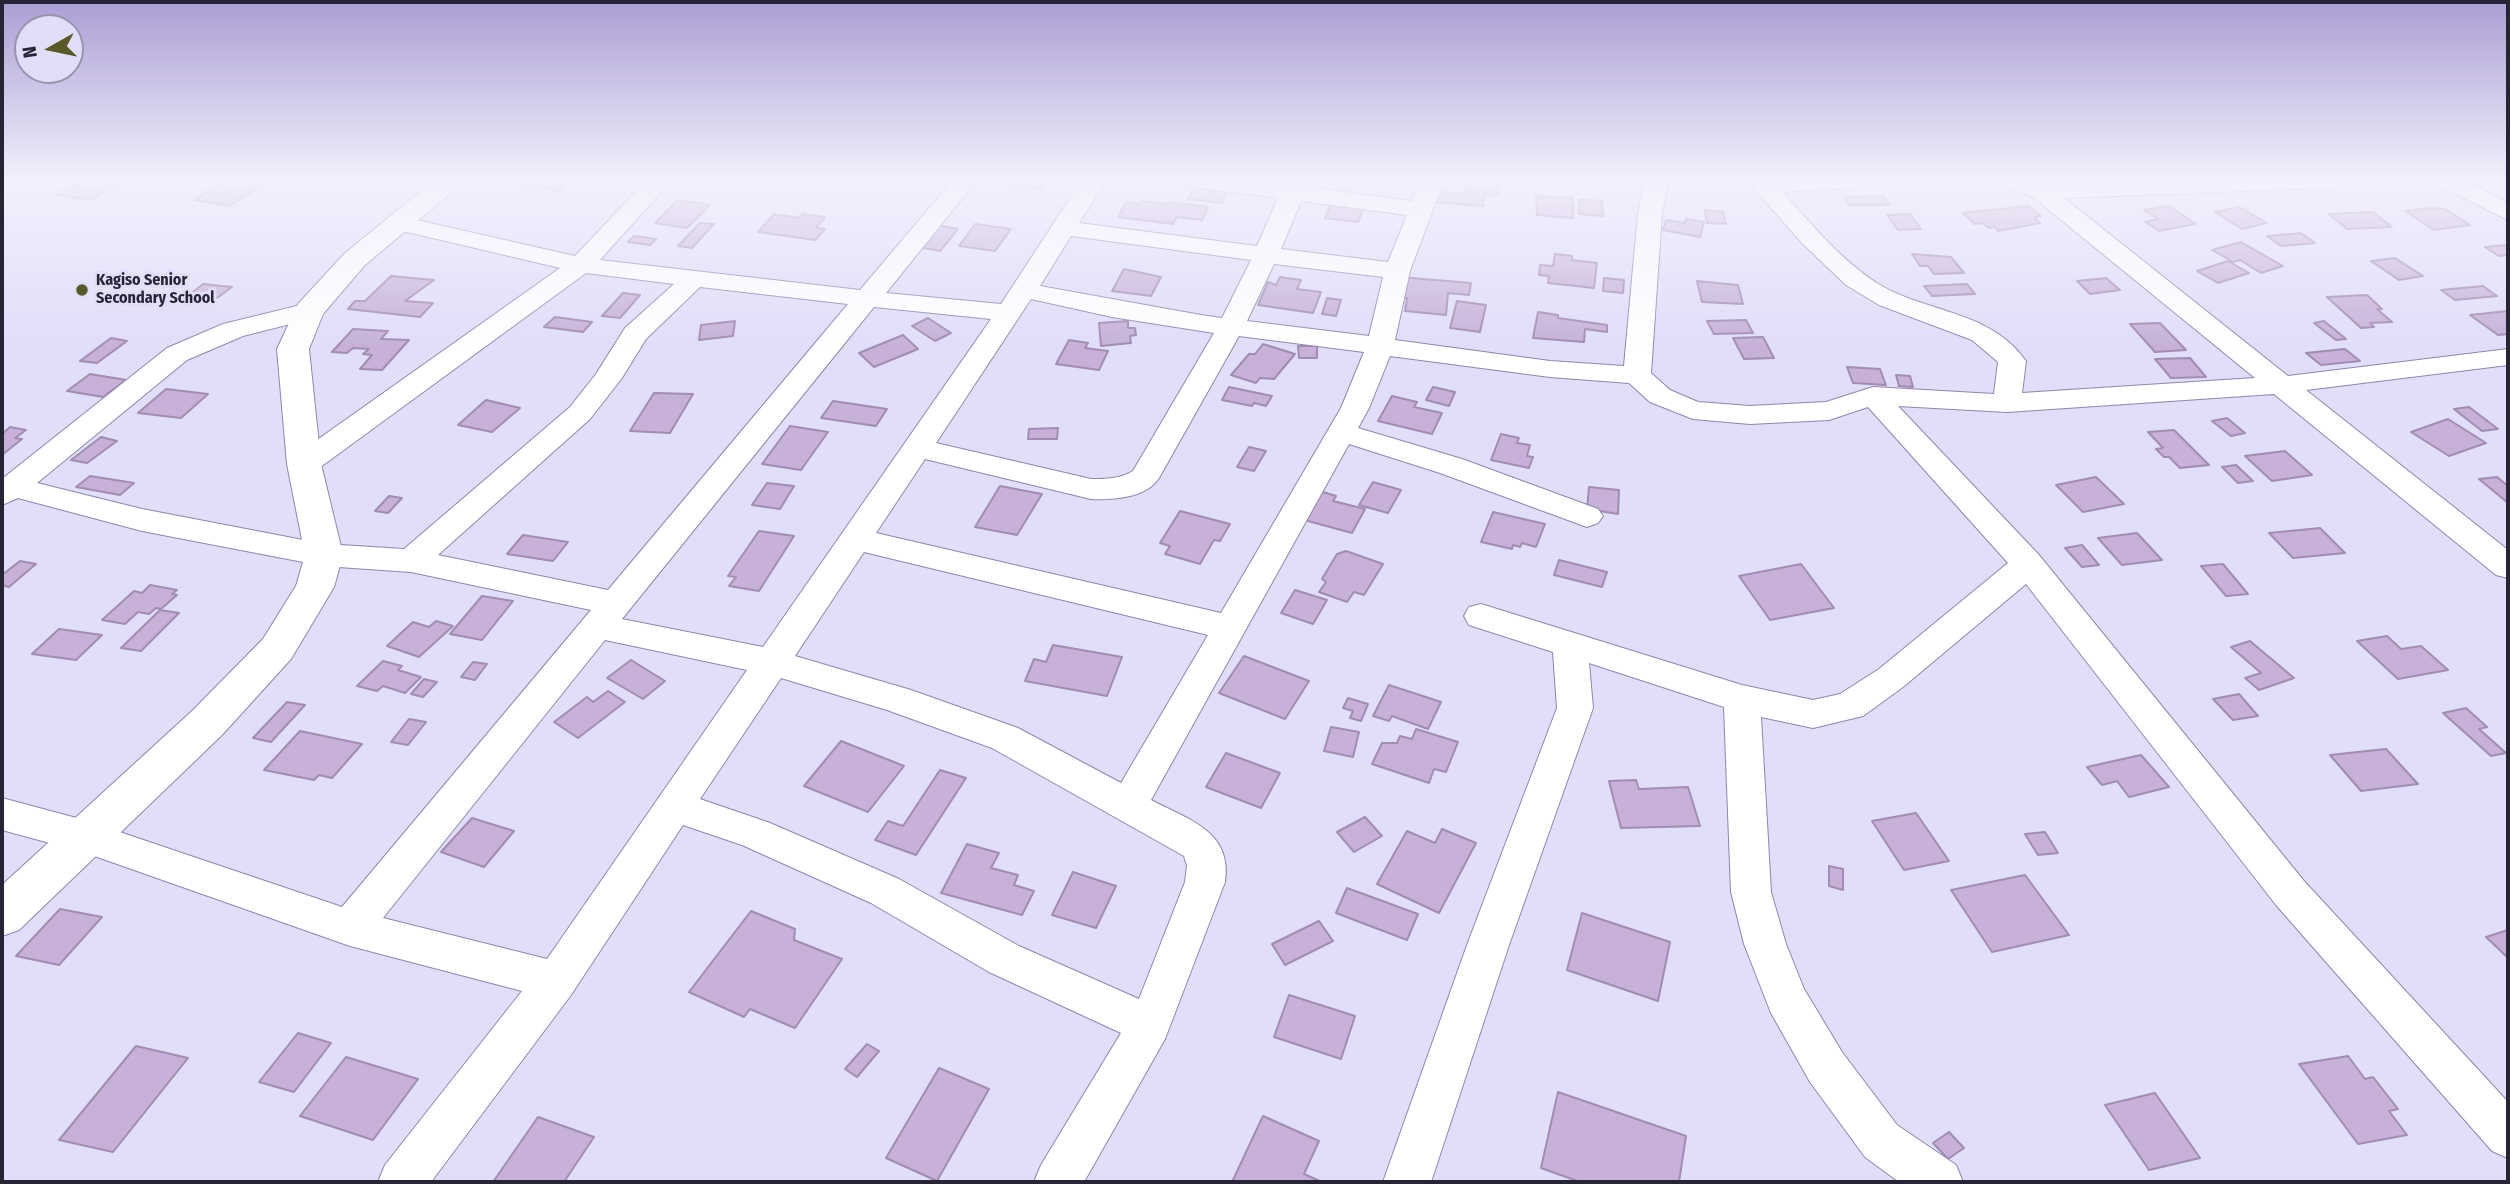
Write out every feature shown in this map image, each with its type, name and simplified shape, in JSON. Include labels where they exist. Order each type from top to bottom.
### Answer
[{"type":"street","points":[[2,915],[206,723],[277,649],[315,587],[324,555],[304,464],[293,349],[309,311],[355,259],[383,235]]},
{"type":"street","points":[[451,235],[581,265],[868,299],[1079,303],[1550,369],[1637,375],[1660,396],[1693,410],[1749,415],[1829,411],[1873,396],[2007,403],[2281,385],[2508,357]]},
{"type":"street","points":[[304,464],[581,265],[609,235]]},
{"type":"street","points":[[350,928],[920,235]]},
{"type":"street","points":[[402,1182],[556,981],[1060,235]]},
{"type":"street","points":[[1119,235],[1397,271]]},
{"type":"street","points":[[917,448],[1091,489],[1121,489],[1134,485],[1144,478],[1231,326],[1274,235]]},
{"type":"street","points":[[1129,804],[1227,627],[1303,502],[1355,408],[1380,346],[1397,271],[1410,235]]},
{"type":"street","points":[[1637,375],[1648,235]]},
{"type":"street","points":[[1811,235],[1867,289],[1884,298],[1969,326],[2000,345],[2012,361],[2007,403]]},
{"type":"street","points":[[2095,235],[2508,567]]},
{"type":"street","points":[[411,561],[580,413],[608,378],[635,334],[695,278]]},
{"type":"street","points":[[7,491],[177,354],[233,330],[309,311]]},
{"type":"street","points":[[1873,396],[2027,563],[2290,893],[2508,1135]]},
{"type":"street","points":[[1341,432],[1451,466],[1587,516]]},
{"type":"street","points":[[7,491],[324,555],[411,561],[772,662],[898,700],[1004,738],[1198,844],[1205,854],[1208,866],[1205,882],[1150,1025],[1058,1182]]},
{"type":"street","points":[[855,539],[1227,627]]},
{"type":"street","points":[[1481,616],[1742,699],[1813,714],[1850,706],[1891,678],[2000,589],[2027,563]]},
{"type":"street","points":[[1407,1182],[1488,946],[1575,708],[1570,644]]},
{"type":"street","points":[[1742,699],[1751,892],[1765,944],[1786,999],[1826,1066],[1881,1141],[1939,1182]]},
{"type":"street","points":[[673,807],[757,834],[885,891],[1004,959],[1150,1025]]},
{"type":"street","points":[[2,814],[84,836],[350,928],[556,981]]},
{"type":"building","points":[[688,235],[704,235],[692,248],[678,246]]},
{"type":"building","points":[[781,235],[819,235],[815,240]]},
{"type":"building","points":[[928,235],[953,235],[940,251],[918,247]]},
{"type":"building","points":[[967,235],[1006,235],[995,251],[959,246]]},
{"type":"building","points":[[2304,235],[2315,243],[2281,246],[2267,236]]},
{"type":"building","points":[[634,236],[656,239],[650,245],[628,242]]},
{"type":"building","points":[[2241,242],[2283,266],[2261,273],[2240,260],[2233,262],[2212,250]]},
{"type":"building","points":[[2508,245],[2508,255],[2499,256],[2485,247]]},
{"type":"building","points":[[1555,254],[1572,256],[1572,260],[1597,263],[1594,288],[1548,283],[1549,276],[1539,275],[1540,265],[1553,266]]},
{"type":"building","points":[[1912,254],[1951,257],[1964,273],[1934,274],[1928,266],[1920,266]]},
{"type":"building","points":[[2395,258],[2423,276],[2399,280],[2371,261]]},
{"type":"building","points":[[2228,261],[2249,273],[2218,283],[2197,271]]},
{"type":"building","points":[[1124,269],[1161,277],[1151,296],[1112,291]]},
{"type":"building","points":[[391,276],[434,280],[405,301],[433,303],[420,317],[348,309],[355,301],[365,301]]},
{"type":"building","points":[[1280,277],[1301,280],[1297,289],[1321,292],[1313,313],[1258,305],[1268,282],[1276,285]]},
{"type":"building","points":[[1400,277],[1471,283],[1469,295],[1448,293],[1446,315],[1405,311],[1407,298],[1396,297]]},
{"type":"building","points":[[1604,278],[1624,280],[1623,293],[1603,291]]},
{"type":"building","points":[[2106,278],[2120,290],[2090,294],[2077,281]]},
{"type":"building","points":[[1697,281],[1738,285],[1743,304],[1702,302]]},
{"type":"building","points":[[203,284],[232,287],[217,298],[189,295]]},
{"type":"building","points":[[1967,284],[1975,294],[1932,296],[1924,286]]},
{"type":"building","points":[[2483,286],[2497,296],[2455,300],[2441,290]]},
{"type":"building","points":[[623,293],[640,295],[620,318],[602,316]]},
{"type":"building","points":[[2367,295],[2382,309],[2377,309],[2392,322],[2370,323],[2374,327],[2361,328],[2327,297]]},
{"type":"building","points":[[1327,298],[1341,300],[1336,316],[1322,314]]},
{"type":"building","points":[[1457,301],[1486,305],[1480,332],[1450,328]]},
{"type":"building","points":[[2508,311],[2508,334],[2498,335],[2470,315]]},
{"type":"building","points":[[1538,312],[1558,315],[1558,318],[1607,325],[1607,332],[1585,329],[1584,342],[1533,338]]},
{"type":"building","points":[[555,317],[592,322],[583,332],[544,327]]},
{"type":"building","points":[[928,318],[951,333],[935,341],[912,326]]},
{"type":"building","points":[[1746,320],[1753,333],[1714,334],[1707,321]]},
{"type":"building","points":[[735,321],[733,336],[699,340],[701,325]]},
{"type":"building","points":[[1128,321],[1128,328],[1135,328],[1136,335],[1130,336],[1131,343],[1101,346],[1099,323]]},
{"type":"building","points":[[2324,321],[2346,339],[2336,340],[2314,323]]},
{"type":"building","points":[[2160,323],[2186,350],[2155,352],[2130,324]]},
{"type":"building","points":[[353,329],[388,331],[381,339],[409,340],[382,370],[360,369],[372,355],[363,354],[369,349],[353,348],[347,353],[332,352]]},
{"type":"building","points":[[903,335],[918,349],[874,367],[859,353]]},
{"type":"building","points":[[1763,337],[1774,358],[1744,359],[1733,338]]},
{"type":"building","points":[[111,338],[127,341],[97,363],[80,361]]},
{"type":"building","points":[[1069,340],[1088,343],[1085,348],[1108,351],[1099,370],[1056,364]]},
{"type":"building","points":[[1263,344],[1295,354],[1274,379],[1260,378],[1256,383],[1231,375],[1249,354],[1255,354]]},
{"type":"building","points":[[1298,346],[1317,346],[1317,358],[1299,358]]},
{"type":"building","points":[[2345,349],[2360,361],[2321,365],[2306,353]]},
{"type":"building","points":[[2190,358],[2206,377],[2171,378],[2155,359]]},
{"type":"building","points":[[1847,367],[1880,369],[1886,385],[1853,383]]},
{"type":"building","points":[[90,374],[126,380],[103,397],[67,391]]},
{"type":"building","points":[[1896,375],[1910,376],[1913,387],[1899,386]]},
{"type":"building","points":[[1229,387],[1272,396],[1266,406],[1222,400]]},
{"type":"building","points":[[1433,387],[1455,392],[1449,406],[1426,400]]},
{"type":"building","points":[[166,389],[208,394],[181,418],[138,413]]},
{"type":"building","points":[[654,393],[693,394],[670,433],[630,431]]},
{"type":"building","points":[[1392,396],[1417,402],[1414,407],[1442,413],[1432,434],[1378,421]]},
{"type":"building","points":[[486,400],[520,408],[492,432],[458,425]]},
{"type":"building","points":[[833,401],[887,409],[876,426],[821,418]]},
{"type":"building","points":[[2469,407],[2498,429],[2482,431],[2454,409]]},
{"type":"building","points":[[2227,418],[2245,433],[2231,436],[2212,421]]},
{"type":"building","points":[[2448,419],[2486,443],[2449,456],[2411,432]]},
{"type":"building","points":[[790,426],[828,432],[801,470],[762,464]]},
{"type":"building","points":[[10,427],[26,430],[15,438],[22,439],[2,455],[2,434]]},
{"type":"building","points":[[1058,428],[1057,439],[1028,439],[1029,429]]},
{"type":"building","points":[[2174,430],[2209,465],[2180,468],[2156,449],[2163,448],[2148,432]]},
{"type":"building","points":[[1501,434],[1519,438],[1517,443],[1530,445],[1527,456],[1533,457],[1529,468],[1491,460]]},
{"type":"building","points":[[101,437],[117,441],[87,463],[71,460]]},
{"type":"building","points":[[1249,447],[1266,451],[1254,471],[1237,467]]},
{"type":"building","points":[[2285,451],[2312,475],[2272,481],[2245,456]]},
{"type":"building","points":[[2236,465],[2253,481],[2238,483],[2222,467]]},
{"type":"building","points":[[90,476],[134,483],[120,495],[76,487]]},
{"type":"building","points":[[2096,477],[2124,504],[2083,512],[2056,485]]},
{"type":"building","points":[[2497,477],[2508,486],[2508,503],[2479,479]]},
{"type":"building","points":[[1373,482],[1401,490],[1388,513],[1359,505]]},
{"type":"building","points":[[767,483],[794,486],[780,509],[752,505]]},
{"type":"building","points":[[1000,486],[1042,494],[1017,535],[975,527]]},
{"type":"building","points":[[1589,487],[1619,490],[1618,514],[1587,509]]},
{"type":"building","points":[[1313,489],[1336,496],[1333,501],[1365,509],[1352,533],[1297,518]]},
{"type":"building","points":[[389,496],[402,498],[388,513],[375,511]]},
{"type":"building","points":[[1180,511],[1230,524],[1220,541],[1214,540],[1200,564],[1165,554],[1170,546],[1160,543]]},
{"type":"building","points":[[1493,512],[1545,524],[1536,547],[1522,543],[1520,547],[1513,545],[1512,549],[1481,542]]},
{"type":"building","points":[[2320,528],[2345,553],[2293,558],[2269,533]]},
{"type":"building","points":[[759,531],[794,536],[759,591],[729,586],[736,577],[728,576]]},
{"type":"building","points":[[2137,533],[2162,560],[2122,565],[2098,538]]},
{"type":"building","points":[[523,535],[568,542],[553,561],[507,554]]},
{"type":"building","points":[[2082,545],[2099,565],[2082,567],[2065,548]]},
{"type":"building","points":[[1346,551],[1383,564],[1364,595],[1354,592],[1347,602],[1319,592],[1326,582],[1322,579],[1337,554]]},
{"type":"building","points":[[1559,560],[1607,572],[1602,587],[1554,575]]},
{"type":"building","points":[[20,561],[36,564],[9,587],[2,585],[2,575]]},
{"type":"building","points":[[1801,564],[1834,608],[1770,620],[1739,576]]},
{"type":"building","points":[[2223,564],[2248,594],[2226,596],[2201,566]]},
{"type":"building","points":[[150,585],[177,590],[172,594],[177,595],[161,609],[156,608],[149,614],[138,612],[125,624],[102,620],[134,591],[142,593]]},
{"type":"building","points":[[1295,590],[1327,600],[1313,624],[1281,613]]},
{"type":"building","points":[[482,596],[513,601],[482,640],[450,634]]},
{"type":"building","points":[[160,610],[179,613],[141,651],[121,648]]},
{"type":"building","points":[[436,621],[453,626],[419,657],[387,646],[413,622],[429,627]]},
{"type":"building","points":[[59,629],[102,635],[76,660],[32,654]]},
{"type":"building","points":[[2387,636],[2401,649],[2421,646],[2448,670],[2398,679],[2357,641]]},
{"type":"building","points":[[2250,641],[2294,678],[2259,690],[2245,678],[2261,673],[2231,647]]},
{"type":"building","points":[[1053,645],[1122,657],[1107,696],[1025,681],[1034,659],[1046,662]]},
{"type":"building","points":[[1244,656],[1309,681],[1285,719],[1219,693]]},
{"type":"building","points":[[631,660],[665,681],[643,699],[607,678]]},
{"type":"building","points":[[383,661],[402,666],[398,670],[421,677],[405,693],[383,686],[377,691],[357,686]]},
{"type":"building","points":[[473,662],[487,664],[475,680],[461,677]]},
{"type":"building","points":[[424,679],[437,682],[423,697],[411,694]]},
{"type":"building","points":[[1389,685],[1441,702],[1428,729],[1392,716],[1389,721],[1373,716]]},
{"type":"building","points":[[608,691],[625,702],[578,738],[554,722],[587,697],[593,702]]},
{"type":"building","points":[[2239,694],[2258,716],[2233,720],[2213,699]]},
{"type":"building","points":[[1348,698],[1368,704],[1361,721],[1350,718],[1353,711],[1343,708]]},
{"type":"building","points":[[287,702],[305,705],[271,742],[253,738]]},
{"type":"building","points":[[2466,708],[2487,727],[2479,729],[2506,753],[2491,756],[2443,713]]},
{"type":"building","points":[[409,719],[426,722],[408,745],[391,742]]},
{"type":"building","points":[[1331,727],[1359,732],[1353,757],[1324,751]]},
{"type":"building","points":[[1416,729],[1458,742],[1446,772],[1434,769],[1429,783],[1372,764],[1382,743],[1397,743],[1400,736],[1412,739]]},
{"type":"building","points":[[300,731],[362,744],[332,778],[319,775],[314,780],[264,770]]},
{"type":"building","points":[[841,741],[904,766],[868,812],[804,786]]},
{"type":"building","points":[[2386,749],[2418,784],[2361,791],[2330,755]]},
{"type":"building","points":[[1226,753],[1280,773],[1261,808],[1206,787]]},
{"type":"building","points":[[2141,755],[2169,787],[2129,797],[2117,781],[2102,785],[2087,767]]},
{"type":"building","points":[[940,770],[966,778],[916,855],[875,840],[888,821],[903,826]]},
{"type":"building","points":[[1636,780],[1639,789],[1688,787],[1700,826],[1621,828],[1609,781]]},
{"type":"building","points":[[1916,813],[1949,861],[1904,870],[1872,821]]},
{"type":"building","points":[[1365,817],[1382,836],[1354,852],[1337,832]]},
{"type":"building","points":[[472,818],[514,831],[484,867],[441,852]]},
{"type":"building","points":[[1442,829],[1476,843],[1439,913],[1377,884],[1407,831],[1435,843]]},
{"type":"building","points":[[2045,832],[2058,853],[2038,855],[2025,834]]},
{"type":"building","points":[[967,844],[999,853],[991,868],[1018,875],[1014,885],[1034,891],[1022,915],[941,893]]},
{"type":"building","points":[[1829,866],[1843,869],[1843,890],[1829,886]]},
{"type":"building","points":[[1073,872],[1116,886],[1096,928],[1052,915]]},
{"type":"building","points":[[2025,875],[2069,935],[1992,952],[1951,890]]},
{"type":"building","points":[[1347,888],[1418,914],[1407,940],[1336,913]]},
{"type":"building","points":[[60,909],[102,917],[59,965],[16,956]]},
{"type":"building","points":[[751,911],[795,929],[794,940],[842,959],[795,1028],[750,1009],[744,1017],[689,992]]},
{"type":"building","points":[[1582,913],[1670,942],[1658,1001],[1567,970]]},
{"type":"building","points":[[1319,921],[1333,941],[1285,965],[1272,944]]},
{"type":"building","points":[[2508,930],[2508,958],[2486,937]]},
{"type":"building","points":[[1289,995],[1355,1016],[1341,1059],[1274,1037]]},
{"type":"building","points":[[298,1033],[331,1043],[294,1092],[259,1082]]},
{"type":"building","points":[[867,1044],[879,1051],[857,1077],[845,1069]]},
{"type":"building","points":[[136,1046],[188,1058],[113,1152],[59,1140]]},
{"type":"building","points":[[2348,1056],[2365,1079],[2373,1077],[2398,1109],[2389,1111],[2407,1135],[2358,1144],[2299,1064]]},
{"type":"building","points":[[346,1057],[418,1079],[373,1140],[300,1116]]},
{"type":"building","points":[[939,1068],[989,1089],[937,1181],[886,1158]]},
{"type":"building","points":[[1558,1092],[1686,1136],[1679,1182],[1580,1182],[1541,1168]]},
{"type":"building","points":[[2155,1093],[2200,1158],[2149,1170],[2105,1105]]},
{"type":"building","points":[[1263,1116],[1319,1141],[1304,1174],[1322,1182],[1232,1182]]},
{"type":"building","points":[[538,1117],[594,1137],[564,1182],[493,1182]]},
{"type":"building","points":[[1949,1132],[1964,1148],[1948,1159],[1933,1143]]},
{"type":"place","name":"Kagiso Senior Secondary School","points":[[82,290]]}]
